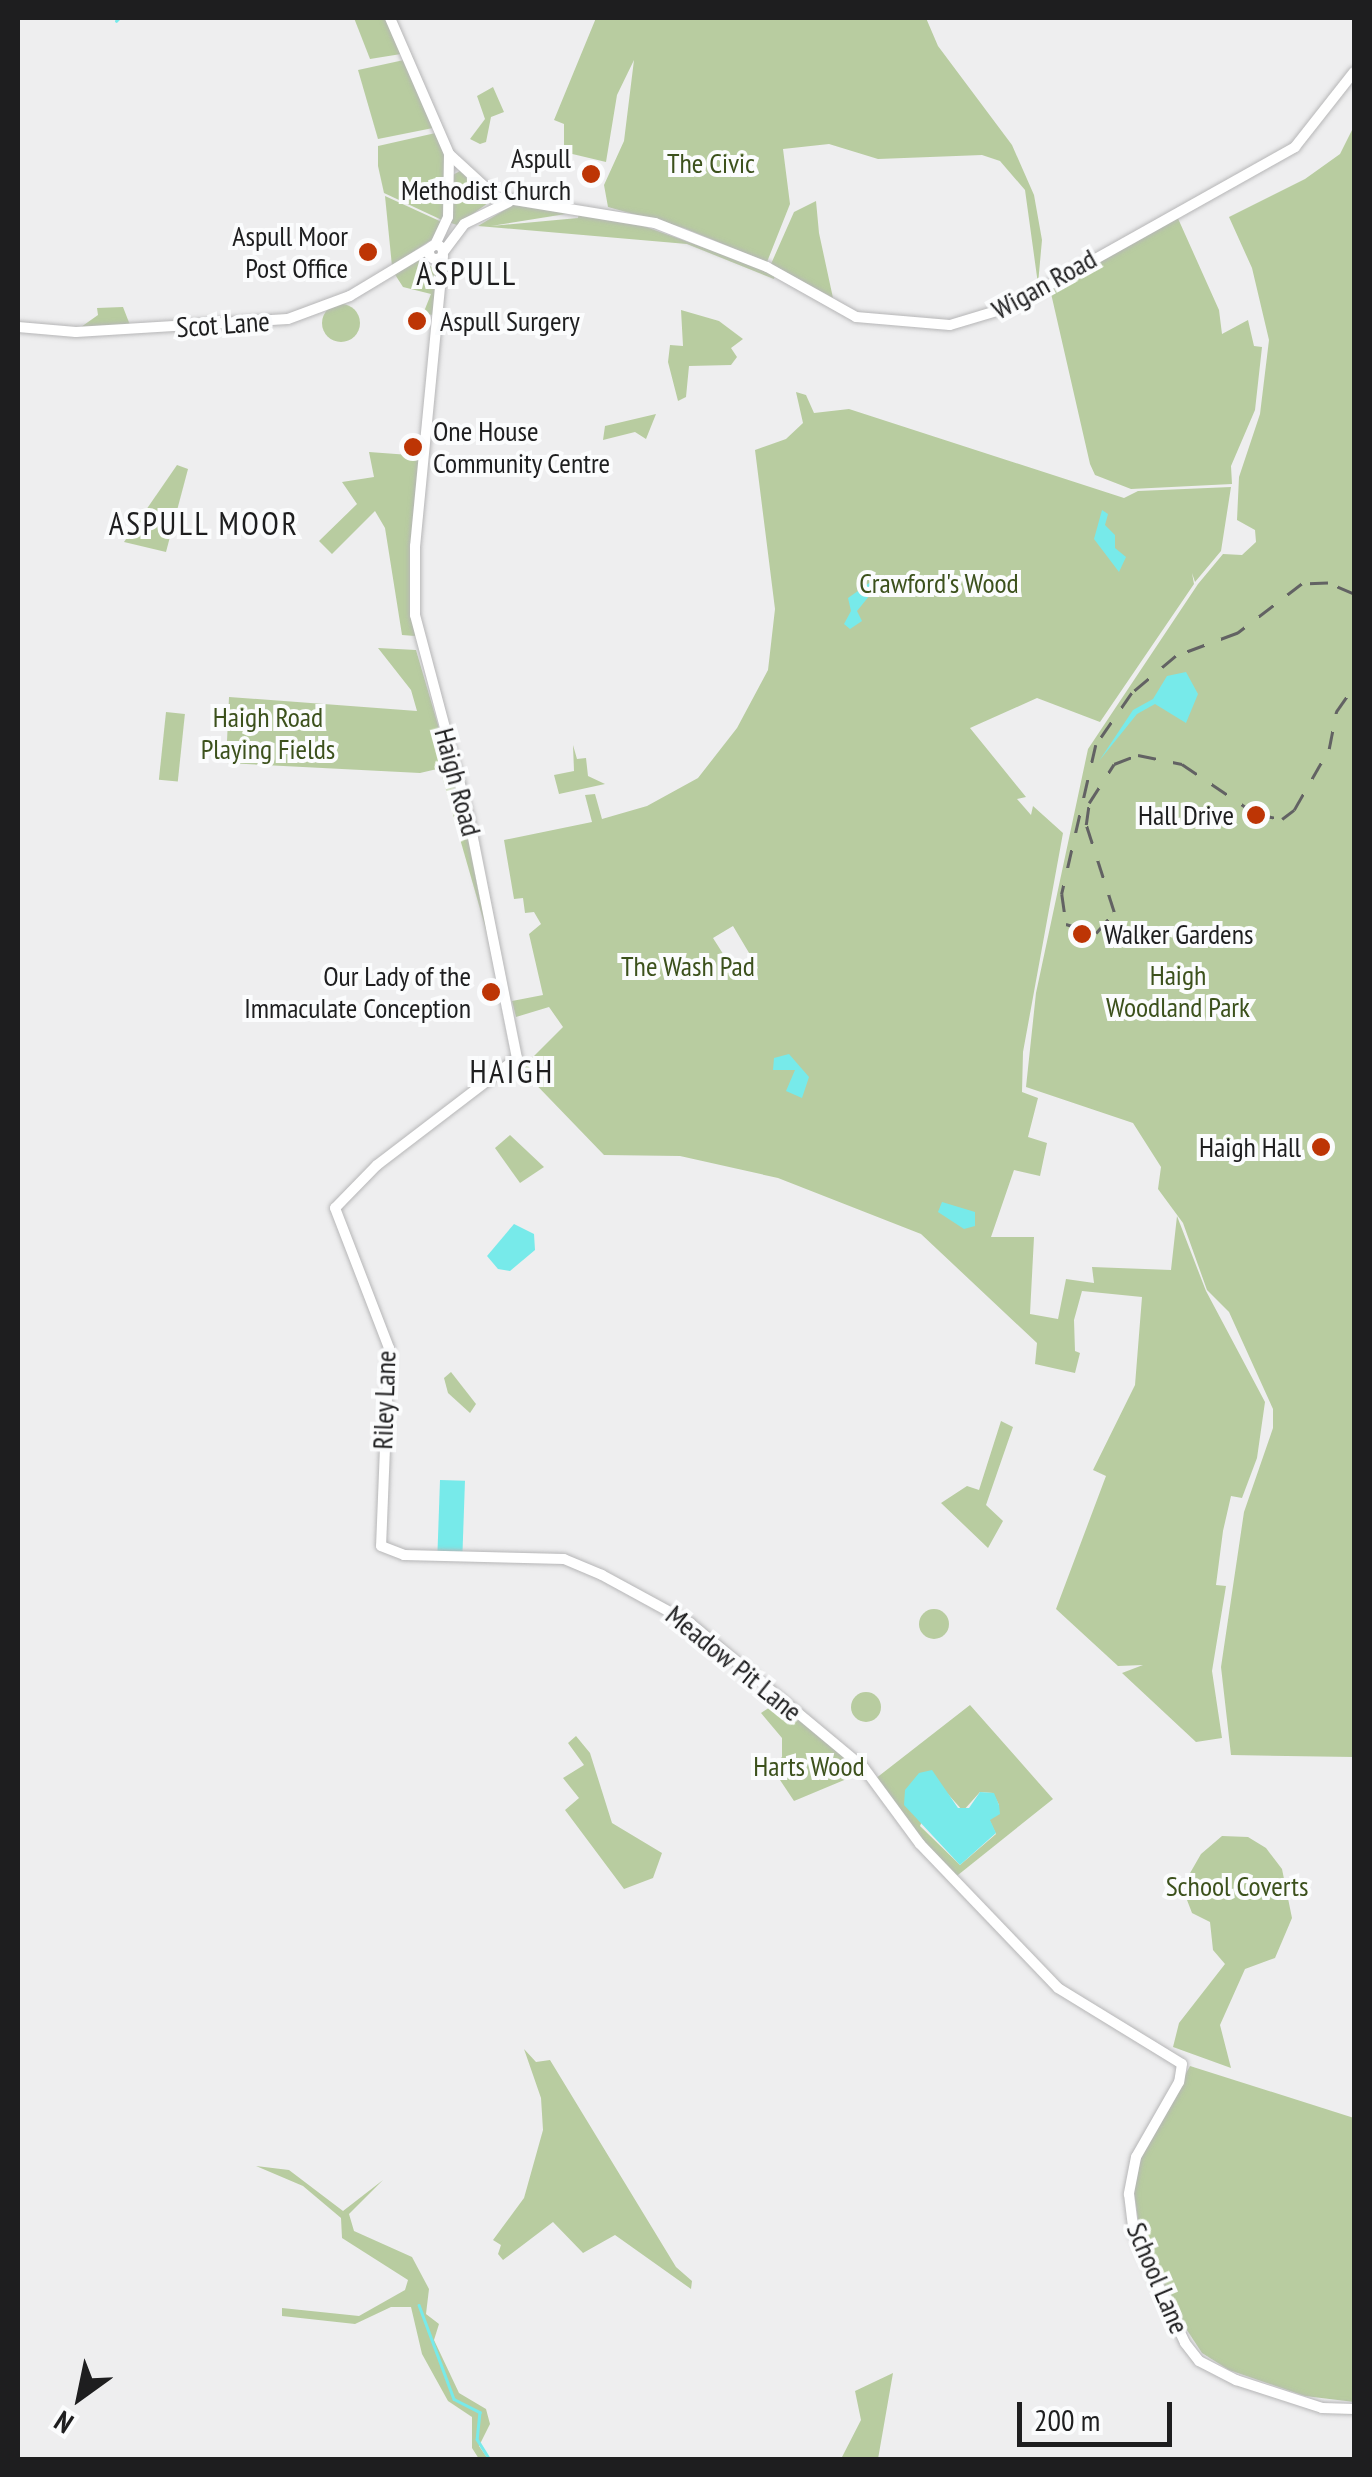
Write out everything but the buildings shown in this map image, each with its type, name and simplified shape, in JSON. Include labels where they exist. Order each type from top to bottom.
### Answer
[{"type":"main road","points":[[390,18],[449,154],[485,192],[489,209]]},
{"type":"main road","name":"Wigan Road","points":[[485,192],[514,201],[655,223],[768,267],[856,317],[950,324],[1010,307],[1163,216],[1281,156],[1318,126],[1354,72]]},
{"type":"main road","points":[[437,252],[448,217],[449,154]]},
{"type":"main road","points":[[449,180],[464,172]]},
{"type":"main road","name":"Wigan Road","points":[[437,252],[464,224],[489,209],[514,201]]},
{"type":"main road","points":[[448,217],[464,224]]},
{"type":"main road","name":"Scot Lane","points":[[18,327],[76,332],[288,319],[350,296],[412,256],[437,252]]},
{"type":"main road","name":"Haigh Road","points":[[336,1203],[417,1132],[516,1062],[470,818],[415,615],[415,546],[442,272],[437,252]]},
{"type":"main road","name":"Riley Lane","points":[[336,1203],[336,1226],[388,1348],[382,1546]]},
{"type":"main road","name":"Meadow Pit Lane","points":[[382,1546],[404,1556],[564,1559],[672,1610],[871,1774],[920,1844],[1058,1988],[1116,2029],[1176,2056],[1183,2069],[1179,2082]]},
{"type":"main road","name":"School Lane","points":[[1179,2082],[1136,2157],[1130,2213],[1171,2318],[1200,2361],[1278,2396],[1354,2409]]},
{"type":"green space","points":[[354,18],[385,18],[401,54],[370,59]]},
{"type":"green space","name":"The Civic","points":[[596,18],[926,18],[938,46],[1012,145],[1034,195],[1042,240],[1038,284],[1025,190],[1000,161],[982,155],[878,159],[829,144],[783,149],[790,204],[767,262],[684,228],[608,207],[604,185],[624,141],[634,60],[617,95],[606,162],[564,152],[564,124],[554,120]]},
{"type":"green space","points":[[404,60],[438,127],[378,139],[358,70]]},
{"type":"green space","points":[[493,87],[504,112],[491,117],[486,142],[480,144],[470,139],[485,119],[477,96]]},
{"type":"green space","name":"Haigh Woodland Park","points":[[1353,128],[1354,1757],[1231,1755],[1221,1667],[1244,1512],[1273,1428],[1273,1409],[1229,1312],[1207,1290],[1183,1223],[1158,1189],[1161,1167],[1133,1123],[1026,1087],[1036,993],[1088,749],[1198,584],[1223,554],[1242,555],[1256,542],[1255,530],[1237,520],[1239,477],[1260,414],[1269,340],[1252,268],[1229,217],[1305,179],[1340,154]]},
{"type":"green space","points":[[440,132],[445,153],[444,221],[384,193],[378,166],[378,146]]},
{"type":"green space","points":[[460,171],[491,201],[457,225],[451,223],[451,176]]},
{"type":"green space","points":[[385,196],[444,223],[434,238],[392,266]]},
{"type":"green space","points":[[816,201],[833,298],[771,264],[794,212]]},
{"type":"green space","points":[[513,205],[572,213],[491,226],[578,218],[579,211],[621,218],[775,273],[774,279],[687,244],[478,226]]},
{"type":"green space","points":[[1176,214],[1219,310],[1222,334],[1248,320],[1254,346],[1262,347],[1255,410],[1231,466],[1232,484],[1131,489],[1095,475],[1090,464],[1050,289]]},
{"type":"green space","points":[[415,259],[438,270],[434,315],[407,312],[425,309],[431,294],[403,287],[394,273]]},
{"type":"green space","points":[[341,304],[355,309],[360,323],[355,337],[341,342],[327,337],[322,323],[327,309]]},
{"type":"green space","points":[[123,307],[130,325],[81,327],[98,315],[97,308]]},
{"type":"green space","points":[[681,310],[719,321],[743,339],[731,348],[737,357],[731,365],[689,366],[686,397],[678,401],[668,362],[670,345],[683,346]]},
{"type":"green space","points":[[796,392],[806,395],[814,413],[849,409],[1124,498],[1138,491],[1231,487],[1221,551],[1195,582],[1192,573],[1194,584],[1100,722],[1037,698],[970,728],[1026,797],[1017,799],[1031,815],[1033,806],[1063,833],[1023,1052],[1022,1092],[1038,1098],[1028,1137],[1047,1143],[1040,1176],[1014,1170],[991,1237],[1034,1237],[1030,1314],[1058,1319],[1066,1279],[1094,1283],[1092,1267],[1171,1270],[1177,1216],[1206,1291],[1265,1402],[1257,1458],[1242,1498],[1231,1496],[1216,1585],[1226,1586],[1212,1671],[1222,1738],[1196,1742],[1122,1673],[1143,1665],[1118,1666],[1056,1609],[1106,1476],[1093,1470],[1135,1385],[1142,1297],[1082,1291],[1074,1320],[1075,1351],[1080,1353],[1075,1373],[1035,1364],[1037,1343],[921,1234],[778,1178],[680,1156],[604,1155],[521,1069],[563,1027],[549,1007],[516,1017],[512,1001],[543,995],[529,934],[541,924],[534,912],[525,913],[523,898],[514,899],[504,840],[592,822],[585,795],[595,794],[602,819],[647,806],[698,778],[737,728],[768,670],[775,609],[755,450],[786,439],[803,423]],"holes":[[[733,926],[758,968],[739,979],[713,938]]]},
{"type":"green space","points":[[656,414],[646,439],[635,432],[603,440],[605,426]]},
{"type":"green space","points":[[369,452],[423,456],[415,636],[402,635],[385,528],[375,511],[332,554],[319,541],[357,504],[342,482],[374,477]]},
{"type":"green space","points":[[177,465],[188,469],[166,552],[124,542]]},
{"type":"green space","name":"Haigh Road Playing Fields","points":[[378,648],[416,650],[450,766],[420,773],[226,763],[229,697],[417,711],[411,690]]},
{"type":"green space","points":[[166,712],[185,714],[178,782],[159,780]]},
{"type":"green space","points":[[573,745],[577,759],[586,758],[588,776],[605,784],[559,794],[554,775],[574,771]]},
{"type":"green space","points":[[453,772],[462,797],[489,940],[442,776]]},
{"type":"green space","points":[[510,1135],[544,1167],[520,1183],[495,1148]]},
{"type":"green space","points":[[451,1372],[476,1404],[470,1413],[448,1393],[444,1378]]},
{"type":"green space","points":[[1001,1421],[1013,1427],[986,1505],[1003,1521],[988,1548],[941,1503],[967,1486],[979,1490]]},
{"type":"green space","points":[[934,1609],[944,1614],[949,1624],[944,1634],[934,1639],[924,1634],[919,1624],[924,1614]]},
{"type":"green space","points":[[866,1692],[877,1696],[881,1707],[877,1718],[866,1722],[855,1718],[851,1707],[855,1696]]},
{"type":"green space","name":"Harts Wood","points":[[778,1702],[861,1773],[794,1801],[772,1768],[782,1757],[782,1738],[761,1713]]},
{"type":"green space","points":[[970,1705],[1053,1799],[953,1879],[875,1779]],"holes":[[[939,1784],[963,1811],[980,1792],[993,1793],[999,1805],[989,1819],[996,1834],[960,1865],[920,1826]]]},
{"type":"green space","points":[[576,1736],[590,1753],[612,1823],[662,1853],[653,1878],[624,1889],[565,1810],[579,1798],[563,1778],[584,1765],[568,1743]]},
{"type":"green space","name":"School Coverts","points":[[1222,1836],[1248,1837],[1266,1848],[1282,1869],[1292,1918],[1275,1958],[1245,1969],[1220,2025],[1231,2068],[1173,2047],[1179,2023],[1225,1964],[1213,1950],[1210,1922],[1192,1913],[1182,1887],[1201,1854]]},
{"type":"green space","points":[[524,2049],[536,2062],[550,2060],[676,2267],[692,2281],[691,2289],[615,2235],[583,2253],[553,2222],[503,2260],[498,2254],[501,2245],[493,2240],[524,2198],[543,2130],[541,2098]]},
{"type":"green space","points":[[1190,2066],[1354,2118],[1354,2402],[1305,2396],[1229,2370],[1202,2353],[1177,2315],[1139,2226],[1134,2191],[1142,2154]]},
{"type":"green space","points":[[256,2166],[289,2170],[343,2211],[383,2180],[349,2214],[354,2231],[412,2257],[429,2289],[426,2314],[439,2324],[434,2340],[459,2393],[486,2409],[490,2424],[479,2446],[488,2459],[479,2459],[472,2448],[472,2417],[448,2401],[422,2354],[411,2307],[391,2307],[355,2324],[282,2316],[282,2308],[359,2316],[405,2290],[408,2280],[342,2238],[341,2218],[303,2186]]},
{"type":"green space","points":[[893,2373],[878,2459],[841,2459],[861,2420],[855,2391]]},
{"type":"water","points":[[1102,510],[1108,514],[1105,525],[1115,535],[1115,548],[1126,557],[1119,572],[1094,539]]},
{"type":"water","points":[[872,581],[874,590],[857,611],[862,621],[850,629],[844,624],[851,611],[848,598]]},
{"type":"water","points":[[1186,672],[1198,694],[1186,723],[1155,704],[1137,714],[1099,761],[1133,710],[1153,699],[1167,676]]},
{"type":"water","points":[[789,1054],[809,1077],[802,1098],[786,1091],[795,1070],[773,1070],[774,1058]]},
{"type":"water","points":[[942,1202],[975,1212],[975,1226],[964,1229],[938,1212]]},
{"type":"water","points":[[514,1224],[534,1234],[535,1250],[510,1271],[498,1269],[487,1256]]},
{"type":"water","points":[[440,1480],[465,1481],[462,1553],[437,1552]]},
{"type":"water","points":[[932,1770],[958,1808],[969,1808],[980,1792],[994,1793],[999,1805],[1000,1814],[990,1820],[996,1833],[960,1865],[904,1805],[905,1790],[919,1773]]},
{"type":"waterway","points":[[116,21],[119,18]]},
{"type":"waterway","points":[[419,2305],[454,2399],[480,2412],[477,2439],[490,2460]]},
{"type":"railway","points":[[1354,594],[1328,583],[1302,584],[1238,633],[1176,656],[1132,693],[1096,745],[1062,894],[1066,924],[1096,933],[1114,912],[1086,825],[1089,803],[1114,764],[1138,755],[1182,764],[1256,814],[1282,819],[1294,810],[1329,749],[1336,712],[1354,686]]},
{"type":"place","name":"Aspull Methodist Church","points":[[591,174]]},
{"type":"place","name":"Aspull Moor Post Office","points":[[368,252]]},
{"type":"place","name":"Aspull Surgery","points":[[417,321]]},
{"type":"place","name":"One House Community Centre","points":[[413,447]]},
{"type":"place","name":"Hall Drive","points":[[1256,815]]},
{"type":"place","name":"Walker Gardens","points":[[1082,934]]},
{"type":"place","name":"Our Lady of the Immaculate Conception","points":[[491,992]]},
{"type":"place","name":"Haigh Hall","points":[[1321,1147]]},
{"type":"district","name":"ASPULL","points":[[467,273]]},
{"type":"district","name":"ASPULL MOOR","points":[[204,523]]},
{"type":"district","name":"HAIGH","points":[[512,1071]]},
{"type":"park label","name":"Crawford's Wood","points":[[939,583]]},
{"type":"park label","name":"The Wash Pad","points":[[688,966]]}]
